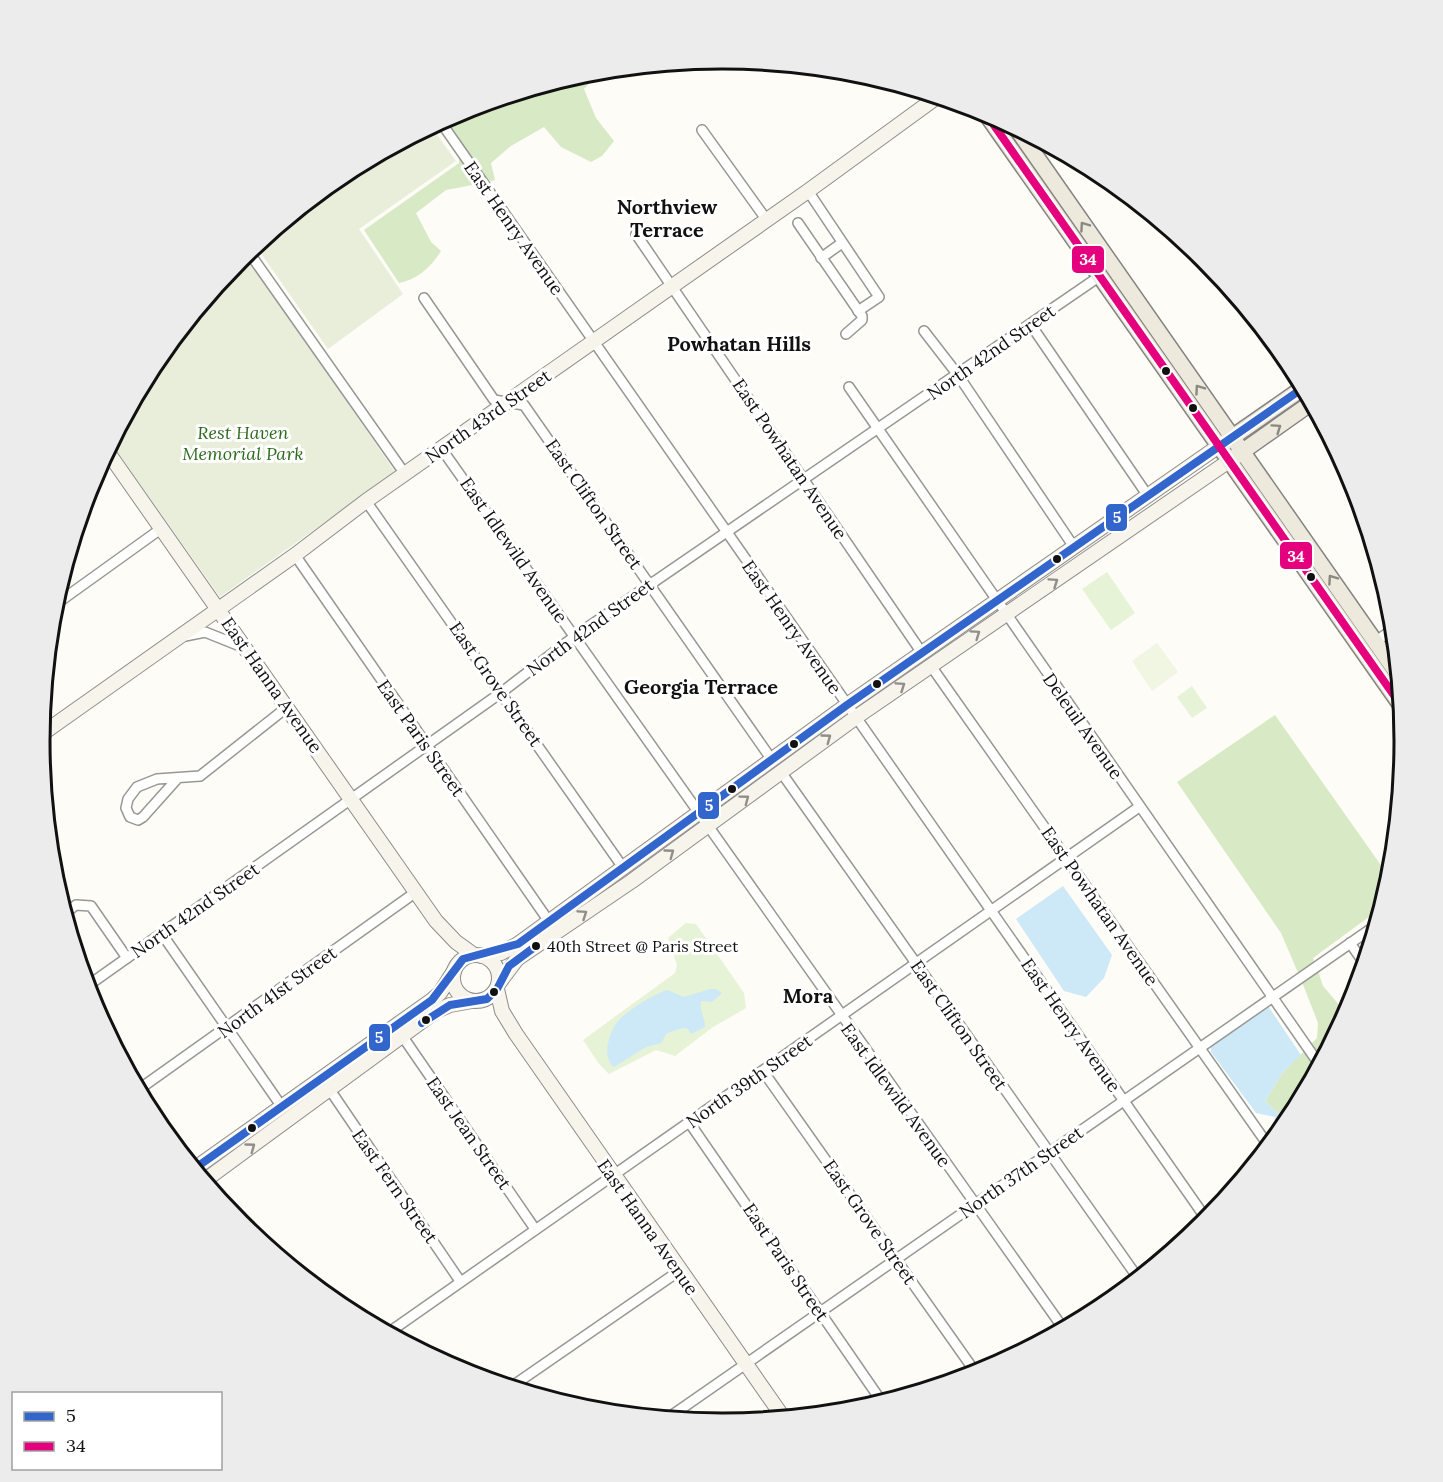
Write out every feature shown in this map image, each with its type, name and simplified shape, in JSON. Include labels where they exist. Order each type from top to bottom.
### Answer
[{"type":"main road","name":"North 43rd Street","points":[[50,728],[218,607],[295,555],[366,501],[808,191],[929,102]]},
{"type":"main road","points":[[996,127],[1392,692]]},
{"type":"main road","points":[[1026,142],[1389,661]]},
{"type":"main road","points":[[210,1177],[442,1008],[487,999],[517,959],[704,820],[772,760],[847,705],[1296,393]]},
{"type":"main road","points":[[200,1165],[440,993],[456,968],[478,956],[510,949],[624,868],[781,772],[855,718],[1305,408]]},
{"type":"main road","name":"East Hanna Avenue","points":[[112,459],[436,921],[456,942],[478,956]]},
{"type":"main road","points":[[1344,626],[1358,636],[1376,642]]},
{"type":"main road","name":"East Hanna Avenue","points":[[436,921],[456,968]]},
{"type":"main road","points":[[478,956],[495,965],[498,986]]},
{"type":"main road","points":[[456,968],[456,990],[476,1001]]},
{"type":"main road","name":"East Hanna Avenue","points":[[498,986],[502,1011],[516,1034],[778,1411]]},
{"type":"main road","name":"East Hanna Avenue","points":[[476,1001],[516,1034]]},
{"type":"main road","points":[[330,1090],[332,1081],[348,1066],[352,1057]]},
{"type":"street","name":"East Henry Avenue","points":[[445,128],[1201,1212]]},
{"type":"street","points":[[702,130],[766,219]]},
{"type":"street","points":[[808,191],[879,297],[858,311]]},
{"type":"street","points":[[798,223],[862,320],[846,334]]},
{"type":"street","name":"East Powhatan Avenue","points":[[636,234],[922,653]]},
{"type":"street","points":[[821,258],[842,243]]},
{"type":"street","points":[[254,259],[405,474]]},
{"type":"street","name":"North 42nd Street","points":[[94,981],[502,692],[575,636],[649,584],[1100,276]]},
{"type":"street","name":"East Clifton Street","points":[[424,298],[494,400],[524,405],[772,760]]},
{"type":"street","points":[[1031,325],[1148,496]]},
{"type":"street","points":[[924,331],[958,375],[1074,547]]},
{"type":"street","name":"Deleuil Avenue","points":[[849,387],[1314,1057]]},
{"type":"street","name":"East Idlewild Avenue","points":[[441,448],[840,1017],[1058,1322]]},
{"type":"street","name":"East Grove Street","points":[[366,501],[624,868]]},
{"type":"street","points":[[65,598],[162,528]]},
{"type":"street","name":"East Paris Street","points":[[295,555],[548,920]]},
{"type":"street","points":[[171,641],[205,632],[232,640],[247,650]]},
{"type":"street","points":[[1376,642],[1385,635]]},
{"type":"street","name":"East Powhatan Avenue","points":[[931,666],[1263,1138]]},
{"type":"street","points":[[177,779],[143,817],[138,819],[130,817],[126,808],[128,799],[137,787],[157,779],[200,776],[286,708]]},
{"type":"street","name":"East Clifton Street","points":[[781,772],[1134,1272]]},
{"type":"street","name":"North 39th Street","points":[[395,1328],[1139,807]]},
{"type":"street","name":"North 41st Street","points":[[145,1085],[416,892]]},
{"type":"street","points":[[71,909],[76,905],[91,906],[127,958]]},
{"type":"street","name":"North 37th Street","points":[[677,1412],[1366,932]]},
{"type":"street","points":[[162,934],[282,1107]]},
{"type":"street","points":[[1350,943],[1359,955]]},
{"type":"street","name":"East Jean Street","points":[[403,1037],[536,1229]]},
{"type":"street","name":"East Grove Street","points":[[764,1071],[970,1365]]},
{"type":"street","name":"East Fern Street","points":[[330,1090],[460,1281]]},
{"type":"street","name":"East Paris Street","points":[[689,1122],[877,1394]]},
{"type":"street","points":[[519,1381],[679,1271]]},
{"type":"green space","points":[[591,82],[584,89],[596,118],[614,141],[602,156],[591,162],[561,147],[544,127],[511,146],[491,163],[495,180],[488,182],[449,127],[505,105]]},
{"type":"green space","points":[[441,130],[478,184],[446,190],[416,213],[431,242],[441,251],[423,272],[399,283],[364,230],[459,163],[459,158]]},
{"type":"green space","points":[[436,133],[456,161],[359,229],[403,294],[328,349],[260,253],[312,208],[348,182]]},
{"type":"green space","name":"Rest Haven Memorial Park","points":[[250,262],[395,472],[220,597],[116,450],[140,405],[188,332]]},
{"type":"green space","points":[[1107,572],[1135,613],[1111,630],[1082,589]]},
{"type":"green space","points":[[1157,643],[1178,672],[1152,691],[1132,661]]},
{"type":"green space","points":[[1192,686],[1207,708],[1192,718],[1177,697]]},
{"type":"green space","points":[[1275,715],[1382,867],[1371,915],[1313,958],[1315,964],[1299,975],[1281,933],[1177,782]]},
{"type":"green space","points":[[686,923],[696,924],[744,993],[746,1008],[713,1027],[675,1056],[656,1050],[609,1074],[599,1064],[583,1040],[675,973],[677,965],[668,938]]},
{"type":"green space","points":[[1318,971],[1323,986],[1339,1005],[1317,1052],[1311,1044],[1317,1038],[1318,1023],[1302,982]]},
{"type":"green space","points":[[1305,1050],[1312,1060],[1279,1115],[1265,1101],[1283,1072]]},
{"type":"water","points":[[1063,886],[1112,955],[1104,978],[1086,997],[1064,991],[1016,919]]},
{"type":"water","points":[[716,989],[722,993],[712,1002],[701,1001],[705,1027],[691,1034],[688,1029],[683,1028],[667,1033],[661,1043],[646,1047],[614,1067],[610,1063],[607,1051],[610,1037],[615,1025],[629,1011],[667,990],[684,997]]},
{"type":"water","points":[[1268,1006],[1301,1055],[1283,1072],[1265,1101],[1279,1115],[1274,1122],[1275,1117],[1256,1113],[1211,1052],[1211,1046]]},
{"type":"transit line","name":"34","points":[[996,127],[1392,692]]},
{"type":"transit line","name":"5","points":[[200,1165],[432,1000],[463,959],[518,944],[847,705],[1296,393]]},
{"type":"transit line","name":"5","points":[[422,1023],[450,1005],[487,999],[497,989],[509,966],[536,946]]},
{"type":"place","name":"40th Street @ Paris Street","points":[[536,946]]},
{"type":"district","name":"Northview Terrace","points":[[667,218]]},
{"type":"district","name":"Powhatan Hills","points":[[739,343]]},
{"type":"district","name":"Georgia Terrace","points":[[701,686]]},
{"type":"district","name":"Mora","points":[[808,995]]}]
